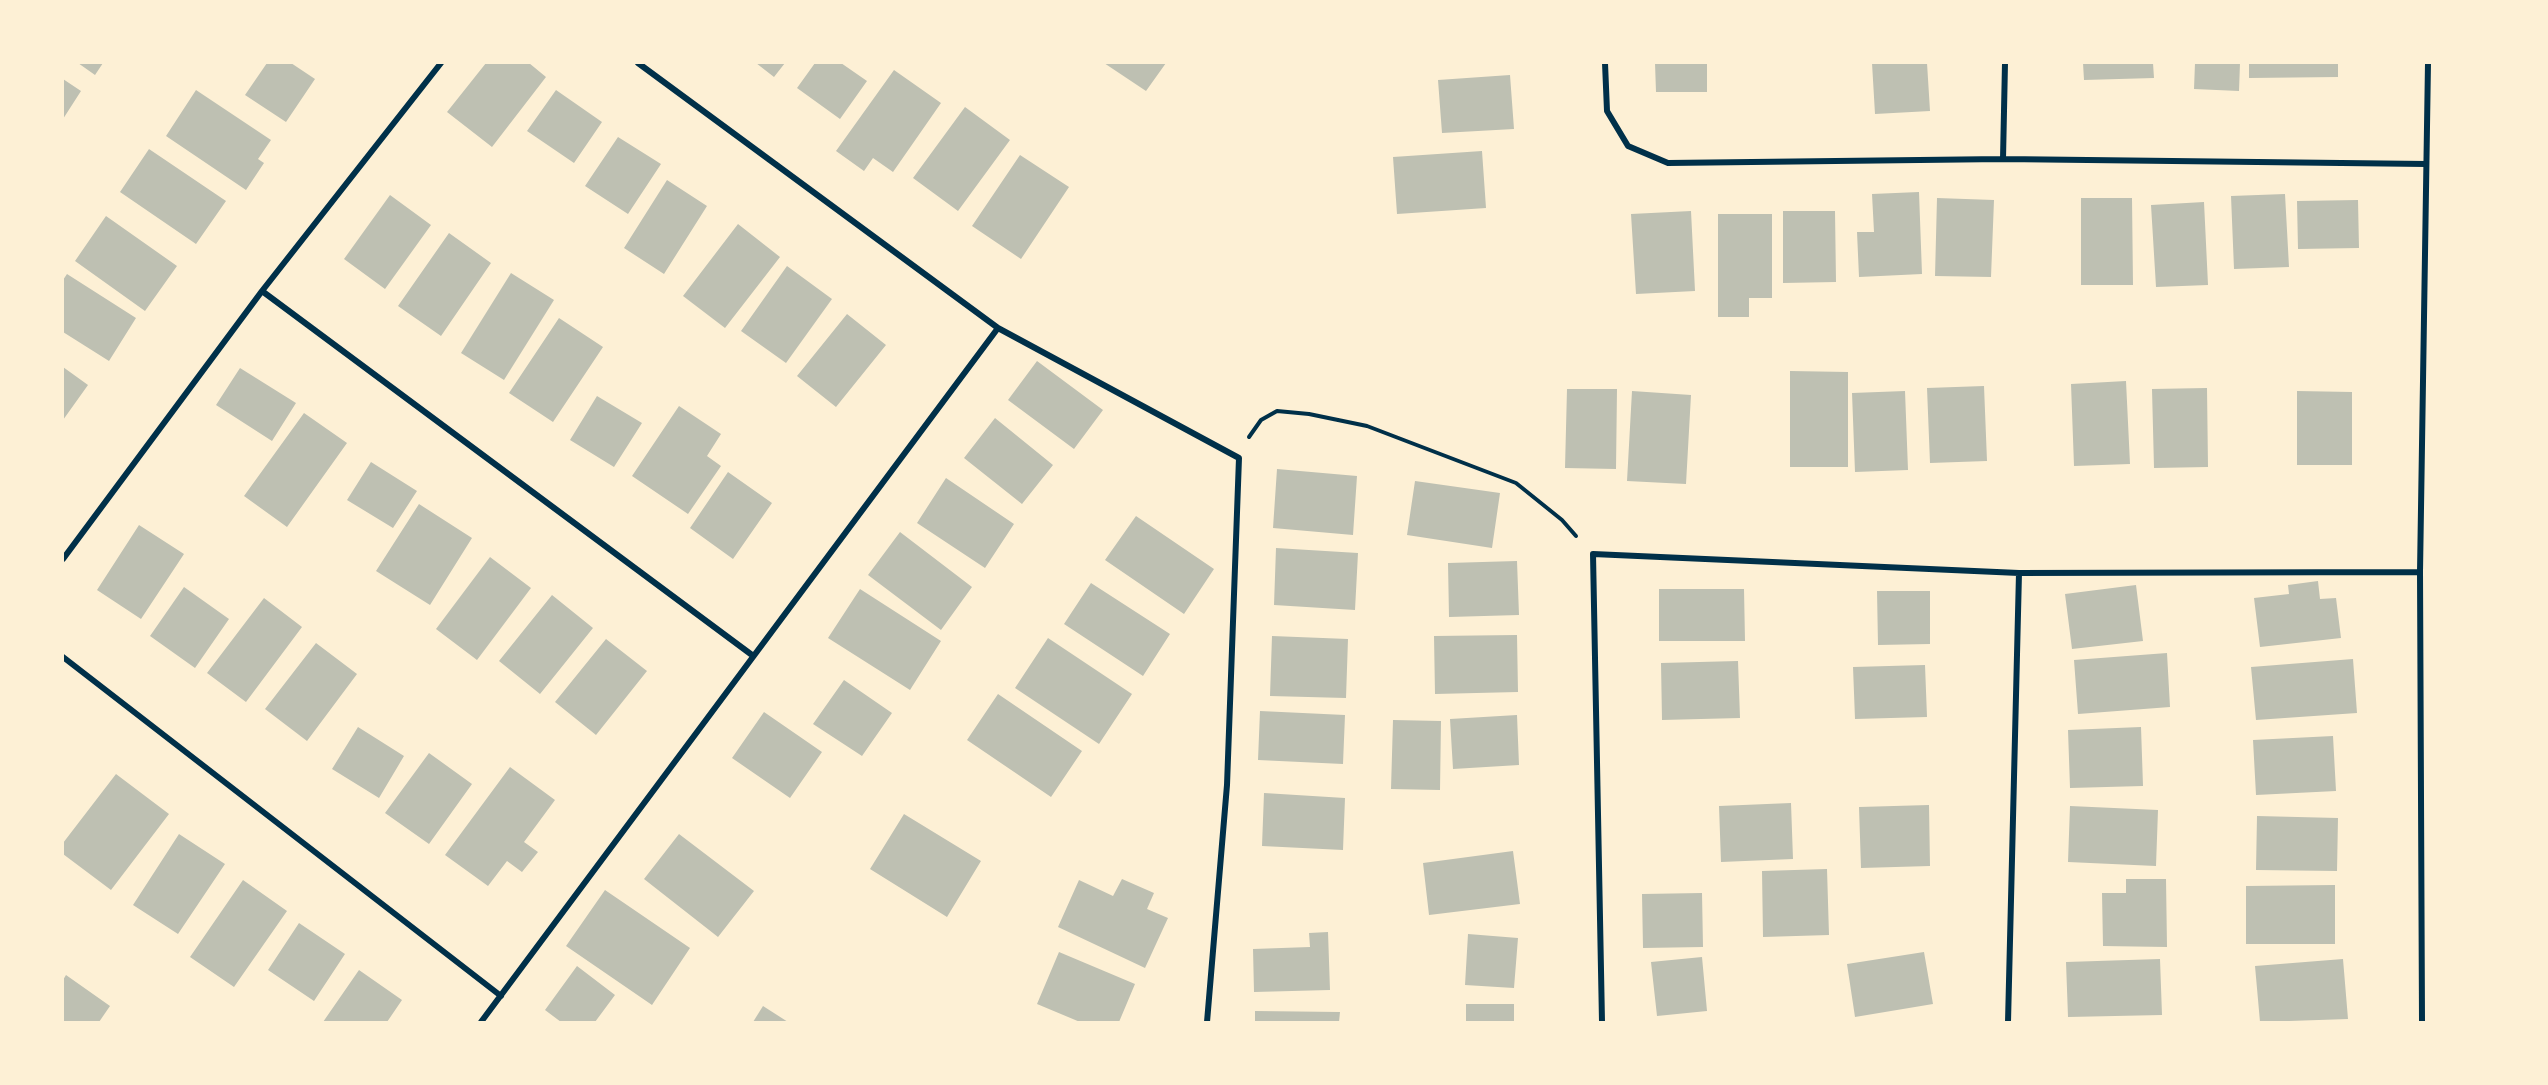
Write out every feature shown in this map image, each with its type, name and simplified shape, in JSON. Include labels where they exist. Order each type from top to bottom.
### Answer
[{"type":"street","points":[[63,559],[262,291],[441,63]]},
{"type":"street","points":[[638,63],[998,328],[1239,458],[1227,785],[1207,1022]]},
{"type":"street","points":[[1605,63],[1607,111],[1628,146],[1668,163],[2002,159],[2426,164]]},
{"type":"street","points":[[2002,159],[2005,63]]},
{"type":"street","points":[[2422,1022],[2420,572],[2428,63]]},
{"type":"street","points":[[262,291],[752,655]]},
{"type":"street","points":[[481,1022],[752,655],[998,328]]},
{"type":"street","points":[[1602,1022],[1593,554],[2019,573],[2420,572]]},
{"type":"street","points":[[2008,1022],[2019,573]]},
{"type":"street","points":[[63,657],[501,996]]},
{"type":"path","points":[[1239,458],[1261,420],[1276,411],[1310,414],[1368,426],[1516,483],[1562,520],[1593,554]]},
{"type":"building","points":[[78,63],[103,63],[95,75]]},
{"type":"building","points":[[267,63],[291,63],[315,79],[286,122],[245,95]]},
{"type":"building","points":[[486,63],[529,63],[546,77],[492,147],[447,112]]},
{"type":"building","points":[[756,63],[785,63],[774,77]]},
{"type":"building","points":[[815,63],[841,63],[867,81],[840,119],[797,88]]},
{"type":"building","points":[[1104,63],[1166,63],[1146,91]]},
{"type":"building","points":[[1655,63],[1707,63],[1707,92],[1656,92]]},
{"type":"building","points":[[1872,63],[1927,63],[1930,111],[1875,114]]},
{"type":"building","points":[[2083,63],[2153,63],[2154,78],[2084,80]]},
{"type":"building","points":[[2195,63],[2240,63],[2239,91],[2194,89]]},
{"type":"building","points":[[2249,63],[2338,63],[2338,77],[2249,78]]},
{"type":"building","points":[[894,70],[941,103],[893,172],[873,158],[864,171],[836,151]]},
{"type":"building","points":[[1510,75],[1514,129],[1442,133],[1438,80]]},
{"type":"building","points":[[63,79],[81,91],[63,119]]},
{"type":"building","points":[[196,90],[271,140],[258,159],[264,163],[246,190],[166,136]]},
{"type":"building","points":[[556,90],[602,122],[574,163],[527,131]]},
{"type":"building","points":[[965,107],[1010,140],[958,211],[913,178]]},
{"type":"building","points":[[618,137],[661,164],[628,214],[585,186]]},
{"type":"building","points":[[149,149],[226,201],[196,244],[120,192]]},
{"type":"building","points":[[1482,151],[1486,208],[1397,214],[1393,157]]},
{"type":"building","points":[[1020,155],[1069,187],[1021,259],[972,226]]},
{"type":"building","points":[[667,180],[707,206],[664,274],[624,248]]},
{"type":"building","points":[[1919,192],[1922,274],[1859,277],[1857,232],[1874,232],[1872,194]]},
{"type":"building","points":[[2285,194],[2289,267],[2234,269],[2231,196]]},
{"type":"building","points":[[390,195],[431,225],[385,289],[344,259]]},
{"type":"building","points":[[1937,198],[1994,200],[1991,277],[1935,276]]},
{"type":"building","points":[[2081,198],[2132,198],[2133,285],[2081,285]]},
{"type":"building","points":[[2358,200],[2359,248],[2298,249],[2297,201]]},
{"type":"building","points":[[2204,202],[2208,285],[2156,287],[2151,205]]},
{"type":"building","points":[[1691,211],[1695,291],[1636,294],[1631,214]]},
{"type":"building","points":[[1783,211],[1835,211],[1836,282],[1783,283]]},
{"type":"building","points":[[1718,214],[1772,214],[1772,298],[1749,298],[1749,317],[1718,317]]},
{"type":"building","points":[[106,216],[177,266],[145,311],[75,261]]},
{"type":"building","points":[[738,224],[780,257],[725,328],[683,296]]},
{"type":"building","points":[[449,233],[491,263],[441,336],[398,306]]},
{"type":"building","points":[[787,266],[832,299],[786,363],[741,331]]},
{"type":"building","points":[[511,273],[554,300],[504,380],[461,353]]},
{"type":"building","points":[[67,274],[136,318],[109,361],[63,332],[63,280]]},
{"type":"building","points":[[847,314],[886,345],[836,407],[797,376]]},
{"type":"building","points":[[559,318],[603,347],[553,422],[509,393]]},
{"type":"building","points":[[1037,361],[1103,410],[1074,449],[1008,400]]},
{"type":"building","points":[[63,367],[88,385],[63,420]]},
{"type":"building","points":[[240,368],[296,403],[272,441],[216,405]]},
{"type":"building","points":[[1790,371],[1848,372],[1848,467],[1790,467]]},
{"type":"building","points":[[2126,381],[2130,464],[2074,466],[2071,384]]},
{"type":"building","points":[[1984,386],[1987,461],[1930,463],[1927,388]]},
{"type":"building","points":[[2207,388],[2208,467],[2154,468],[2152,389]]},
{"type":"building","points":[[1567,389],[1617,389],[1616,469],[1565,468]]},
{"type":"building","points":[[1632,391],[1691,395],[1686,484],[1627,481]]},
{"type":"building","points":[[1905,391],[1908,470],[1855,472],[1852,393]]},
{"type":"building","points":[[2297,391],[2352,392],[2352,465],[2297,465]]},
{"type":"building","points":[[597,396],[642,423],[614,467],[570,440]]},
{"type":"building","points":[[679,406],[721,434],[707,456],[721,466],[688,514],[632,476]]},
{"type":"building","points":[[304,413],[347,443],[287,527],[244,496]]},
{"type":"building","points":[[995,418],[1053,465],[1022,504],[964,458]]},
{"type":"building","points":[[371,462],[417,491],[393,528],[347,500]]},
{"type":"building","points":[[1277,469],[1357,476],[1353,535],[1273,528]]},
{"type":"building","points":[[728,472],[772,503],[733,559],[690,528]]},
{"type":"building","points":[[946,478],[1014,524],[985,568],[917,523]]},
{"type":"building","points":[[1415,481],[1500,493],[1492,548],[1407,535]]},
{"type":"building","points":[[419,504],[472,538],[430,605],[376,571]]},
{"type":"building","points":[[1136,516],[1214,569],[1184,614],[1105,560]]},
{"type":"building","points":[[139,525],[184,554],[141,619],[97,590]]},
{"type":"building","points":[[900,532],[972,587],[941,630],[868,575]]},
{"type":"building","points":[[1276,548],[1358,553],[1355,610],[1274,605]]},
{"type":"building","points":[[490,557],[531,588],[477,660],[436,629]]},
{"type":"building","points":[[1517,561],[1519,615],[1449,617],[1448,563]]},
{"type":"building","points":[[2318,581],[2320,599],[2336,598],[2341,638],[2260,647],[2254,598],[2289,594],[2288,585]]},
{"type":"building","points":[[1091,583],[1170,634],[1143,676],[1064,624]]},
{"type":"building","points":[[2136,585],[2143,641],[2072,649],[2065,594]]},
{"type":"building","points":[[184,587],[229,619],[195,668],[150,636]]},
{"type":"building","points":[[860,589],[941,641],[910,690],[828,638]]},
{"type":"building","points":[[1659,589],[1744,589],[1745,641],[1659,641]]},
{"type":"building","points":[[1877,591],[1930,591],[1930,644],[1878,645]]},
{"type":"building","points":[[552,595],[593,628],[540,694],[499,661]]},
{"type":"building","points":[[264,598],[302,627],[246,702],[207,673]]},
{"type":"building","points":[[1517,635],[1518,692],[1435,694],[1434,636]]},
{"type":"building","points":[[1272,636],[1348,639],[1346,698],[1270,696]]},
{"type":"building","points":[[1048,638],[1132,694],[1099,744],[1015,688]]},
{"type":"building","points":[[606,639],[647,671],[596,735],[555,702]]},
{"type":"building","points":[[316,643],[357,674],[307,741],[265,709]]},
{"type":"building","points":[[2167,653],[2170,707],[2078,714],[2074,660]]},
{"type":"building","points":[[2353,659],[2357,713],[2256,720],[2251,667]]},
{"type":"building","points":[[1738,661],[1740,718],[1662,720],[1661,663]]},
{"type":"building","points":[[1925,665],[1927,717],[1855,719],[1853,667]]},
{"type":"building","points":[[844,680],[892,713],[862,756],[813,724]]},
{"type":"building","points":[[998,694],[1082,751],[1051,797],[967,740]]},
{"type":"building","points":[[1260,711],[1345,715],[1343,764],[1258,760]]},
{"type":"building","points":[[764,712],[822,752],[790,798],[732,758]]},
{"type":"building","points":[[1517,715],[1519,765],[1453,769],[1450,719]]},
{"type":"building","points":[[1393,720],[1441,721],[1440,790],[1391,789]]},
{"type":"building","points":[[358,727],[404,756],[379,798],[332,769]]},
{"type":"building","points":[[2141,727],[2143,786],[2070,788],[2068,730]]},
{"type":"building","points":[[2333,736],[2336,791],[2256,795],[2253,740]]},
{"type":"building","points":[[429,753],[472,784],[429,844],[385,813]]},
{"type":"building","points":[[510,767],[555,800],[524,842],[538,852],[522,872],[507,861],[488,886],[445,855]]},
{"type":"building","points":[[116,774],[169,814],[111,890],[63,854],[63,843]]},
{"type":"building","points":[[1264,793],[1345,798],[1343,850],[1262,846]]},
{"type":"building","points":[[1791,803],[1793,859],[1721,862],[1719,806]]},
{"type":"building","points":[[1929,805],[1930,866],[1861,868],[1859,807]]},
{"type":"building","points":[[2070,806],[2158,810],[2156,866],[2068,862]]},
{"type":"building","points":[[904,814],[981,861],[947,917],[870,869]]},
{"type":"building","points":[[2257,816],[2338,818],[2337,871],[2256,870]]},
{"type":"building","points":[[179,834],[225,864],[178,934],[133,905]]},
{"type":"building","points":[[679,834],[754,891],[718,937],[644,879]]},
{"type":"building","points":[[1513,851],[1520,904],[1429,915],[1423,863]]},
{"type":"building","points":[[1827,869],[1829,935],[1763,937],[1762,871]]},
{"type":"building","points":[[1122,879],[1154,893],[1147,909],[1168,918],[1145,968],[1058,927],[1079,880],[1113,896]]},
{"type":"building","points":[[2126,879],[2166,879],[2167,947],[2103,946],[2102,893],[2126,893]]},
{"type":"building","points":[[243,880],[287,911],[234,987],[190,957]]},
{"type":"building","points":[[2335,885],[2335,944],[2246,944],[2246,886]]},
{"type":"building","points":[[605,890],[690,948],[652,1005],[566,946]]},
{"type":"building","points":[[1702,893],[1703,947],[1643,948],[1642,894]]},
{"type":"building","points":[[299,923],[345,954],[314,1001],[268,970]]},
{"type":"building","points":[[1328,932],[1330,990],[1254,992],[1253,949],[1310,947],[1309,933]]},
{"type":"building","points":[[1468,934],[1518,938],[1514,988],[1465,985]]},
{"type":"building","points":[[1059,952],[1135,984],[1119,1022],[1080,1022],[1037,1004]]},
{"type":"building","points":[[1924,952],[1933,1004],[1855,1017],[1847,964]]},
{"type":"building","points":[[1702,957],[1707,1011],[1657,1016],[1651,962]]},
{"type":"building","points":[[2160,959],[2162,1015],[2068,1017],[2066,962]]},
{"type":"building","points":[[2343,959],[2348,1019],[2260,1022],[2255,966]]},
{"type":"building","points":[[577,966],[615,995],[595,1022],[561,1022],[545,1010]]},
{"type":"building","points":[[359,970],[402,1000],[387,1022],[323,1022]]},
{"type":"building","points":[[66,975],[110,1006],[99,1022],[63,1022],[63,980]]},
{"type":"building","points":[[1466,1004],[1514,1004],[1514,1022],[1466,1022]]},
{"type":"building","points":[[763,1006],[788,1022],[753,1022]]},
{"type":"building","points":[[1255,1011],[1340,1012],[1339,1022],[1255,1022]]}]
